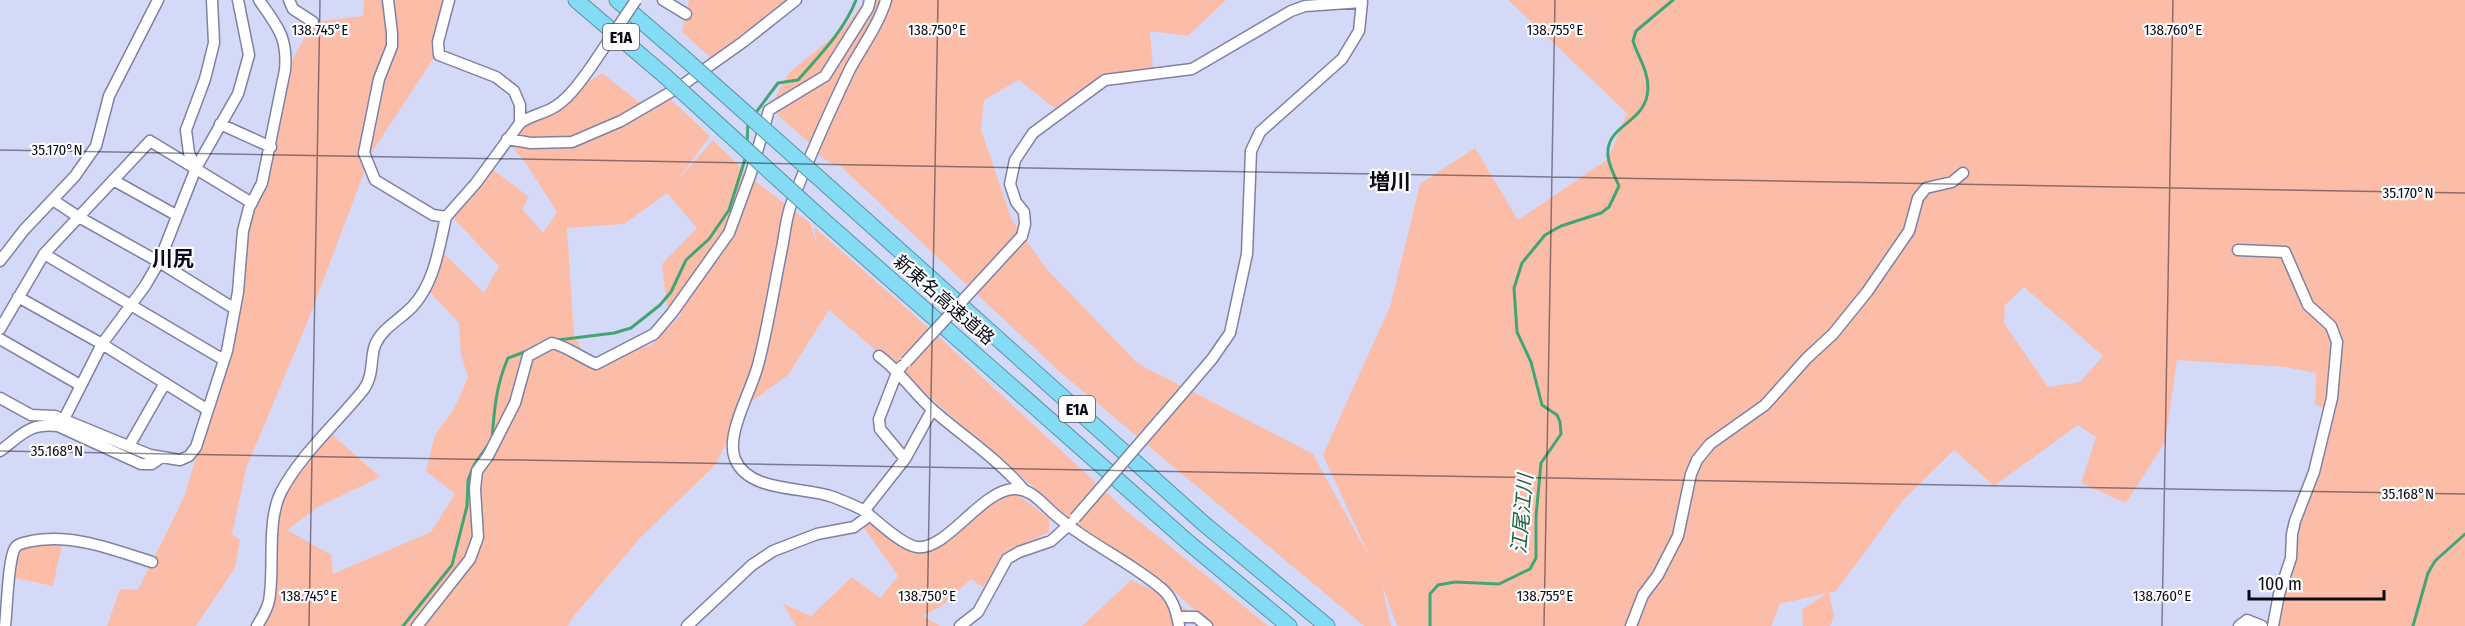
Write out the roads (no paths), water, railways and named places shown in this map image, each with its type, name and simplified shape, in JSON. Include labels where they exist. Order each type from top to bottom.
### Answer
[{"type":"highway","name":"新東名高速道路","points":[[576,0],[665,76],[821,218],[1189,543],[1289,626]]},
{"type":"highway","name":"新東名高速道路","points":[[617,0],[1203,523],[1327,626]]},
{"type":"street","points":[[0,261],[24,230],[75,176],[96,146],[109,96],[158,0]]},
{"type":"street","points":[[196,168],[189,153],[186,130],[205,79],[214,43],[212,0]]},
{"type":"street","points":[[70,425],[80,385],[102,344],[131,307],[159,262],[196,168],[238,94],[249,55],[238,0]]},
{"type":"street","points":[[0,452],[25,429],[44,424],[70,425],[129,447],[180,460],[189,456],[196,447],[224,360],[235,309],[243,231],[252,203],[262,183],[271,147],[287,51],[279,28],[259,0]]},
{"type":"street","points":[[289,0],[293,9],[313,22]]},
{"type":"street","points":[[388,0],[393,33],[392,46],[379,79],[364,153],[375,180],[433,215],[446,217]]},
{"type":"street","points":[[449,0],[438,42],[439,55],[496,77],[514,91],[520,105],[520,123]]},
{"type":"street","points":[[257,626],[268,602],[274,520],[280,494],[295,471],[366,386],[372,368],[375,345],[383,333],[423,294],[435,266],[446,217],[476,183],[520,123],[531,115],[551,109],[570,95],[636,0]]},
{"type":"street","points":[[663,0],[686,14]]},
{"type":"street","points":[[507,139],[531,143],[572,142],[621,122],[690,80],[796,0]]},
{"type":"street","points":[[417,626],[470,559],[478,537],[475,489],[477,471],[488,456],[515,404],[528,356],[552,343],[565,346],[596,364],[654,334],[672,313],[729,233],[751,174],[769,110],[825,76],[868,8],[870,0]]},
{"type":"street","points":[[886,0],[825,120],[790,206],[758,366],[735,430],[732,445],[741,470],[752,479],[767,484],[800,488],[832,496],[867,513],[908,544],[917,547],[938,541],[997,493],[1010,489],[1024,490],[1033,494],[1164,590],[1175,609],[1178,621],[1196,617],[1207,626]]},
{"type":"street","points":[[905,459],[880,429],[879,419],[902,366],[1022,236],[1025,224],[1024,212],[1016,202],[1010,184],[1015,160],[1033,133],[1105,80],[1192,69],[1292,10],[1305,6],[1362,2],[1359,31],[1342,59],[1260,132],[1251,151],[1247,254],[1230,333],[1212,359],[1072,522],[1052,541],[1019,552],[1007,559],[978,612],[960,626]]},
{"type":"street","points":[[220,124],[271,147]]},
{"type":"street","points":[[0,330],[44,254],[77,216],[150,141],[252,203]]},
{"type":"street","points":[[1631,626],[1643,595],[1658,575],[1678,536],[1696,460],[1710,444],[1765,405],[1807,358],[1833,334],[1867,292],[1909,231],[1918,198],[1926,188],[1952,182],[1963,173]]},
{"type":"street","points":[[113,180],[176,215]]},
{"type":"street","points":[[53,200],[235,309]]},
{"type":"street","points":[[2238,250],[2284,252],[2308,305],[2331,326],[2337,342],[2332,398],[2314,472],[2295,521],[2291,558],[2279,594],[2273,626]]},
{"type":"street","points":[[44,254],[224,360]]},
{"type":"street","points":[[18,297],[102,344],[208,410]]},
{"type":"street","points":[[0,339],[80,385]]},
{"type":"street","points":[[879,356],[902,366],[932,410],[1008,471],[1024,490]]},
{"type":"street","points":[[129,447],[165,383]]},
{"type":"street","points":[[0,398],[31,415],[55,416],[141,464],[152,464],[162,457]]},
{"type":"street","points":[[687,626],[752,565],[773,551],[817,534],[854,527],[867,513],[905,459],[932,410]]},
{"type":"street","points":[[5,626],[15,548],[19,544],[45,538],[74,540],[152,562]]},
{"type":"street","points":[[2239,626],[2247,621],[2262,626]]},
{"type":"waterway","points":[[754,115],[778,83],[798,80],[814,62],[838,33],[856,0]]},
{"type":"waterway","name":"江尾江川","points":[[1430,626],[1430,594],[1438,585],[1455,582],[1499,584],[1530,569],[1536,558],[1536,516],[1541,463],[1561,434],[1557,415],[1542,405],[1531,362],[1517,332],[1514,288],[1522,263],[1545,235],[1561,226],[1601,213],[1609,207],[1619,186],[1608,156],[1609,145],[1619,130],[1641,110],[1648,88],[1645,69],[1633,41],[1636,31],[1673,0]]},
{"type":"waterway","points":[[747,143],[748,123]]},
{"type":"waterway","points":[[558,340],[614,333],[631,328],[660,305],[671,292],[686,260],[709,239],[729,210],[746,156]]},
{"type":"waterway","points":[[492,440],[496,398],[504,368],[508,358],[527,351]]},
{"type":"waterway","points":[[403,626],[452,565],[467,506],[468,480],[474,465],[488,445]]},
{"type":"waterway","points":[[2413,626],[2428,573],[2435,561],[2465,534]]},
{"type":"district","name":"増川","points":[[1390,182]]},
{"type":"district","name":"川尻","points":[[173,259]]}]
